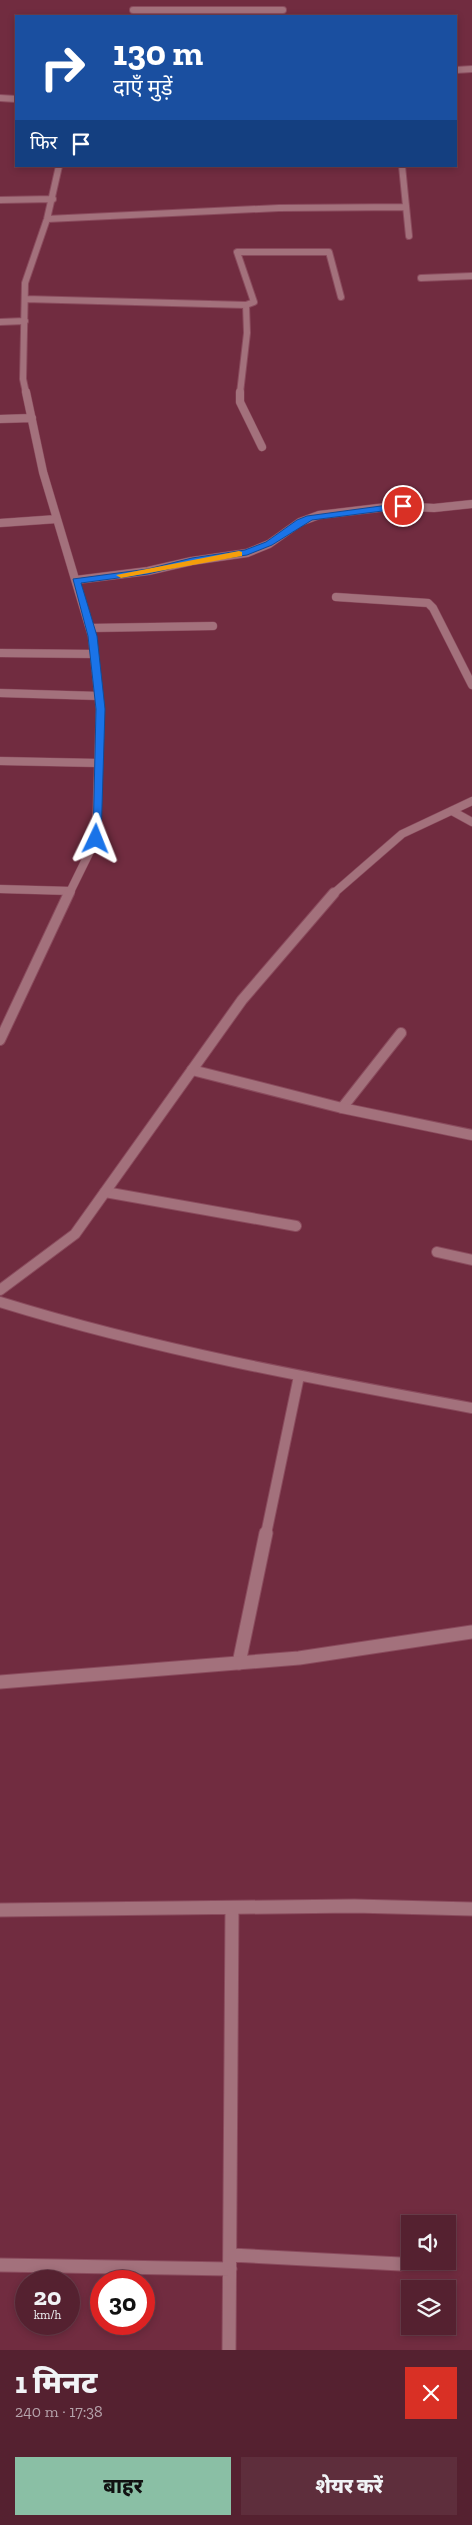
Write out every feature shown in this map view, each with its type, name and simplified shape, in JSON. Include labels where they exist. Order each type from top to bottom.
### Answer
[{"type":"street","points":[[133,10],[283,11]]},
{"type":"street","points":[[457,70],[472,70]]},
{"type":"street","points":[[0,98],[15,98]]},
{"type":"street","points":[[0,1040],[35,962],[96,839],[99,696],[90,628],[43,472],[24,379],[25,283],[53,199],[59,167]]},
{"type":"street","points":[[402,167],[409,236]]},
{"type":"street","points":[[0,200],[53,199]]},
{"type":"street","points":[[47,219],[279,208],[406,207]]},
{"type":"street","points":[[25,299],[246,305],[254,302],[237,252],[329,252],[341,297]]},
{"type":"street","points":[[421,278],[472,276]]},
{"type":"street","points":[[246,305],[247,333],[240,380],[240,402],[262,448]]},
{"type":"street","points":[[0,322],[25,321]]},
{"type":"street","points":[[0,419],[32,418]]},
{"type":"street","points":[[76,580],[148,572],[192,561],[247,553],[269,544],[300,522],[319,515],[395,506],[434,508],[472,504]]},
{"type":"street","points":[[0,523],[57,519]]},
{"type":"street","points":[[336,598],[428,603],[433,608],[472,685]]},
{"type":"street","points":[[90,628],[213,626]]},
{"type":"street","points":[[0,653],[94,654]]},
{"type":"street","points":[[0,693],[99,696]]},
{"type":"street","points":[[0,761],[98,764]]},
{"type":"street","points":[[0,1290],[75,1234],[242,1000],[341,885],[402,834],[472,801]]},
{"type":"street","points":[[452,811],[472,822]]},
{"type":"street","points":[[0,889],[71,890]]},
{"type":"street","points":[[342,1108],[401,1033]]},
{"type":"street","points":[[192,1070],[342,1108],[472,1135]]},
{"type":"street","points":[[105,1192],[296,1226]]},
{"type":"street","points":[[437,1252],[472,1260]]},
{"type":"street","points":[[0,1302],[68,1324],[299,1376],[472,1408]]},
{"type":"street","points":[[238,1663],[299,1376]]},
{"type":"street","points":[[0,1682],[299,1658],[472,1632]]},
{"type":"street","points":[[0,1910],[389,1905],[472,1909]]},
{"type":"street","points":[[229,2350],[232,1908]]},
{"type":"street","points":[[0,2265],[230,2262],[400,2264]]},
{"type":"slow traffic","points":[[121,575],[148,572],[192,561],[239,554]]},
{"type":"route","points":[[96,839],[100,709],[92,636],[76,580],[148,572],[192,561],[247,553],[269,544],[300,522],[319,515],[403,506]]}]
